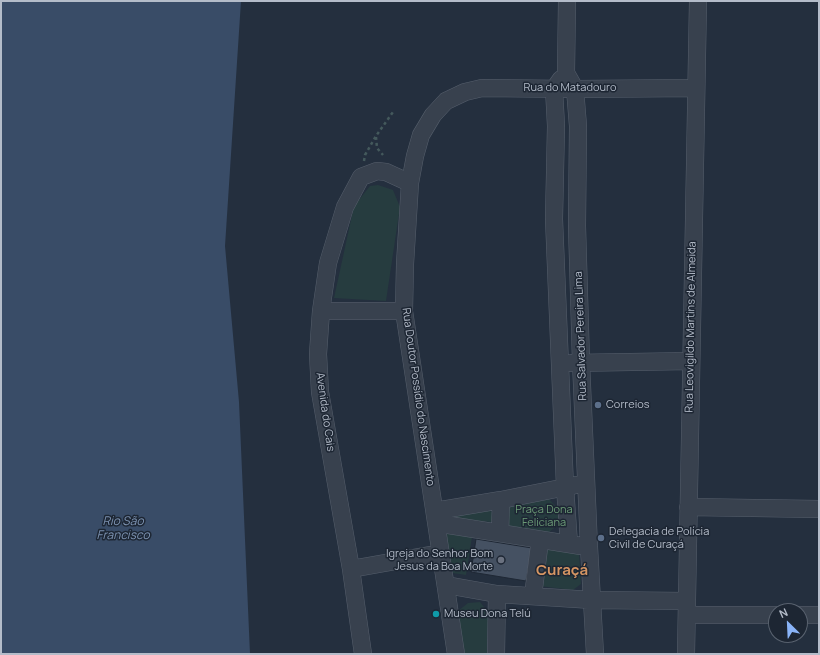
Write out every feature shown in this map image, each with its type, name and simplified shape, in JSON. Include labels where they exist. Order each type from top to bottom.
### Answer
[{"type":"street","points":[[554,88],[566,73],[567,1]]},
{"type":"street","name":"Rua Leovigildo Martins de Almeida","points":[[686,654],[690,361],[698,1]]},
{"type":"street","name":"Rua Salvador Pereira Lima","points":[[566,73],[575,89],[578,126],[577,226],[581,362],[595,654]]},
{"type":"street","name":"Rua do Matadouro","points":[[446,101],[464,92],[482,88],[696,88]]},
{"type":"street","name":"Rua Salvador Pereira Lima","points":[[554,88],[556,126],[554,219],[565,486],[569,544]]},
{"type":"street","name":"Rua Doutor Possídio do Nascimento","points":[[446,101],[433,115],[421,135],[415,156],[410,183],[404,310],[456,654]]},
{"type":"street","points":[[360,176],[377,171],[386,172],[410,183]]},
{"type":"street","name":"Avenida do Cais","points":[[360,176],[345,207],[328,264],[321,311],[318,354],[320,392],[351,569],[363,654]]},
{"type":"street","points":[[321,311],[404,310]]},
{"type":"street","points":[[560,363],[690,361]]},
{"type":"street","points":[[436,517],[501,500],[565,486],[586,484]]},
{"type":"street","points":[[500,533],[501,500]]},
{"type":"street","points":[[688,507],[819,509]]},
{"type":"street","points":[[436,517],[500,533],[589,547]]},
{"type":"street","points":[[533,596],[540,540]]},
{"type":"street","points":[[351,569],[441,553]]},
{"type":"street","points":[[446,585],[497,594],[768,614]]},
{"type":"street","points":[[496,654],[497,594]]},
{"type":"street","points":[[808,615],[819,615]]},
{"type":"path","points":[[360,176],[365,155],[393,112]]},
{"type":"path","points":[[376,136],[377,148],[382,155],[387,157]]},
{"type":"green space","points":[[378,185],[393,190],[400,207],[386,301],[334,298],[354,206],[370,186]]},
{"type":"green space","name":"Praça Dona Feliciana","points":[[549,499],[560,511],[558,525],[549,532],[507,526],[508,506]]},
{"type":"green space","name":"Praça Dona Feliciana","points":[[489,509],[493,514],[493,522],[452,519],[451,514]]},
{"type":"green space","points":[[445,532],[472,537],[466,575],[453,573]]},
{"type":"green space","name":"Praça Dona Feliciana","points":[[546,546],[579,552],[581,584],[573,590],[539,586]]},
{"type":"green space","points":[[480,602],[488,612],[487,654],[464,654],[458,611],[468,603]]},
{"type":"water","name":"Rio São Francisco","points":[[1,1],[241,1],[225,246],[239,402],[250,654],[1,654]]},
{"type":"building","name":"Igreja do Senhor Bom Jesus da Boa Morte","points":[[476,539],[532,548],[526,581],[471,572]]},
{"type":"place","name":"Correios","points":[[598,405]]},
{"type":"place","name":"Delegacia de Polícia Civil de Curaçá","points":[[601,538]]},
{"type":"place","name":"Igreja do Senhor Bom Jesus da Boa Morte","points":[[501,560]]},
{"type":"place","name":"Museu Dona Telú","points":[[436,614]]},
{"type":"district","name":"Curaçá","points":[[562,571]]}]
